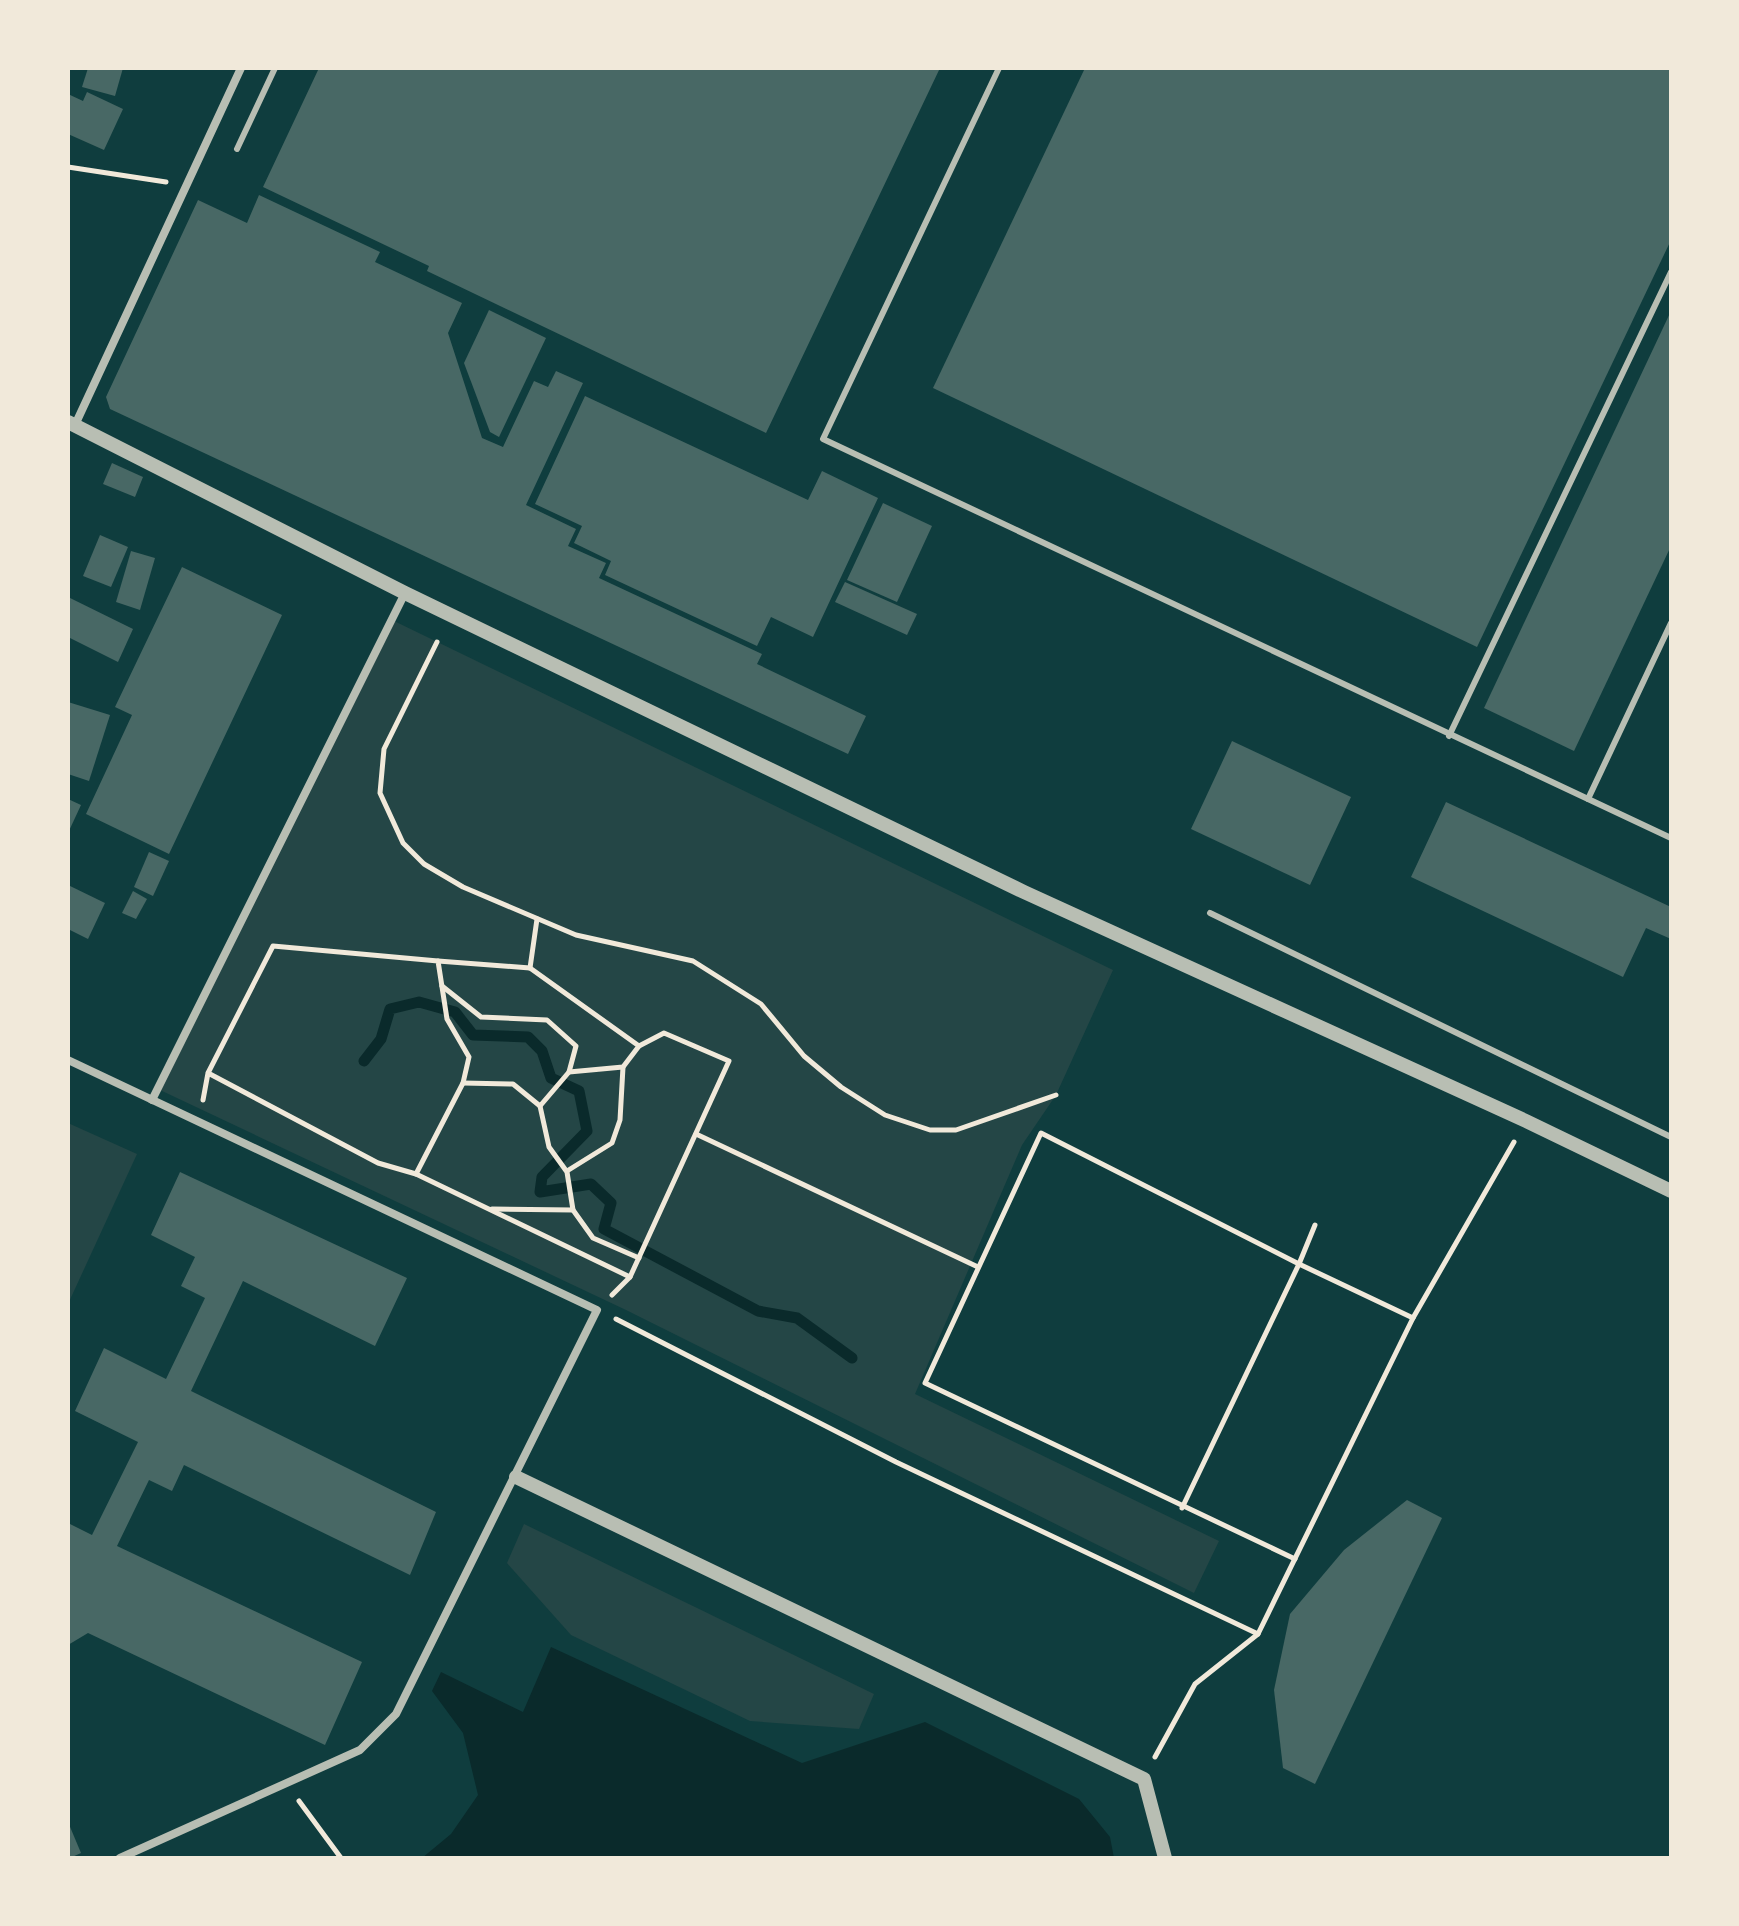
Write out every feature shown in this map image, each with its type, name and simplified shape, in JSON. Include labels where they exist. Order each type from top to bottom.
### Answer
[{"type":"street","points":[[241,68],[71,423],[405,593],[1024,892],[1526,1121],[1671,1191]]},
{"type":"street","points":[[152,1100],[405,593]]},
{"type":"street","points":[[68,1060],[597,1310],[396,1714],[360,1750],[120,1858]]},
{"type":"street","points":[[516,1477],[1144,1779],[1165,1858]]},
{"type":"lane","points":[[237,149],[275,68]]},
{"type":"lane","points":[[999,68],[823,439],[1671,838]]},
{"type":"lane","points":[[1449,736],[1671,272]]},
{"type":"lane","points":[[1588,799],[1671,623]]},
{"type":"lane","points":[[1210,913],[1671,1137]]},
{"type":"path","points":[[68,167],[185,185]]},
{"type":"path","points":[[437,642],[384,749],[380,793],[403,843],[424,864],[463,887],[576,935],[693,961],[761,1004],[804,1056],[841,1087],[885,1115],[930,1130],[956,1130],[1056,1095]]},
{"type":"path","points":[[530,968],[537,919]]},
{"type":"path","points":[[198,1123],[208,1073],[273,946],[530,968],[639,1046]]},
{"type":"path","points":[[416,1174],[463,1083],[469,1057],[446,1014],[438,961]]},
{"type":"path","points":[[442,985],[481,1017],[547,1020],[576,1046],[569,1072],[540,1106]]},
{"type":"path","points":[[567,1172],[612,1143],[620,1120],[623,1067],[639,1046],[664,1033],[729,1061],[630,1277],[597,1310],[896,1462],[1258,1634]]},
{"type":"path","points":[[569,1072],[623,1067]]},
{"type":"path","points":[[208,1073],[378,1163],[416,1174],[630,1277]]},
{"type":"path","points":[[463,1083],[513,1084],[540,1106],[549,1147],[567,1172],[573,1210],[593,1238],[640,1256]]},
{"type":"path","points":[[1144,1779],[1195,1684],[1258,1634],[1413,1318],[1526,1121]]},
{"type":"path","points":[[1295,1559],[1182,1508],[925,1383],[1041,1133],[1299,1264],[1413,1318]]},
{"type":"path","points":[[696,1134],[978,1267]]},
{"type":"path","points":[[488,1209],[573,1210]]},
{"type":"path","points":[[1182,1508],[1315,1225]]},
{"type":"path","points":[[287,1785],[341,1858]]},
{"type":"shaded area","points":[[392,620],[1113,970],[1056,1095],[1022,1145],[915,1394],[1219,1541],[1194,1593],[626,1310],[160,1090]]},
{"type":"shaded area","points":[[68,1123],[137,1154],[68,1304]]},
{"type":"shaded area","points":[[524,1524],[874,1694],[859,1729],[750,1721],[571,1635],[507,1563]]},
{"type":"shaded area","points":[[551,1647],[802,1763],[925,1722],[1079,1799],[1110,1837],[1114,1858],[422,1858],[451,1834],[478,1795],[463,1733],[432,1691],[441,1672],[523,1712]]},
{"type":"building","points":[[88,68],[123,68],[115,96],[82,87]]},
{"type":"building","points":[[319,68],[940,68],[766,433],[427,271],[429,266],[263,187]]},
{"type":"building","points":[[1085,68],[1671,68],[1671,240],[1477,647],[933,388]]},
{"type":"building","points":[[87,92],[123,109],[104,150],[68,134],[68,94],[83,101]]},
{"type":"building","points":[[259,195],[380,252],[375,262],[462,303],[448,333],[482,438],[503,447],[534,381],[548,387],[556,371],[583,383],[526,505],[576,529],[568,546],[606,563],[599,578],[762,654],[757,664],[866,716],[848,754],[110,409],[106,397],[198,200],[247,223]]},
{"type":"building","points":[[489,310],[546,338],[499,437],[490,432],[464,363]]},
{"type":"building","points":[[1671,311],[1671,546],[1574,751],[1484,708]]},
{"type":"building","points":[[585,396],[808,500],[822,471],[878,498],[813,637],[771,617],[757,646],[605,575],[611,561],[574,543],[582,526],[535,504]]},
{"type":"building","points":[[112,463],[143,477],[135,497],[103,484]]},
{"type":"building","points":[[883,503],[932,526],[897,602],[847,580]]},
{"type":"building","points":[[100,535],[128,547],[111,587],[83,576]]},
{"type":"building","points":[[131,551],[155,558],[140,610],[116,602]]},
{"type":"building","points":[[182,567],[282,615],[169,854],[86,814],[132,715],[115,707]]},
{"type":"building","points":[[845,582],[917,614],[907,635],[835,602]]},
{"type":"building","points":[[68,597],[133,629],[118,662],[68,637]]},
{"type":"building","points":[[68,702],[110,715],[89,781],[68,774]]},
{"type":"building","points":[[1232,741],[1351,797],[1310,885],[1191,829]]},
{"type":"building","points":[[68,799],[81,805],[68,833]]},
{"type":"building","points":[[1446,802],[1671,907],[1671,939],[1646,928],[1623,977],[1411,877]]},
{"type":"building","points":[[149,852],[169,861],[153,896],[134,887]]},
{"type":"building","points":[[68,885],[105,903],[88,939],[68,929]]},
{"type":"building","points":[[133,891],[147,899],[136,919],[122,913]]},
{"type":"building","points":[[180,1172],[407,1278],[375,1346],[243,1281],[191,1391],[436,1512],[410,1575],[184,1465],[172,1491],[149,1480],[117,1546],[362,1662],[325,1745],[88,1633],[68,1645],[68,1523],[92,1535],[138,1442],[75,1411],[104,1348],[166,1379],[205,1298],[181,1286],[195,1257],[151,1235]]},
{"type":"building","points":[[1407,1500],[1442,1518],[1315,1784],[1283,1768],[1274,1690],[1290,1614],[1344,1550]]},
{"type":"building","points":[[68,1822],[81,1853],[70,1858],[68,1858]]},
{"type":"waterway","points":[[364,1061],[381,1039],[390,1009],[419,1002],[455,1012],[473,1035],[528,1037],[542,1051],[551,1078],[579,1091],[587,1131],[542,1177],[540,1192],[591,1184],[611,1203],[604,1229],[758,1311],[797,1318],[852,1358]]}]
